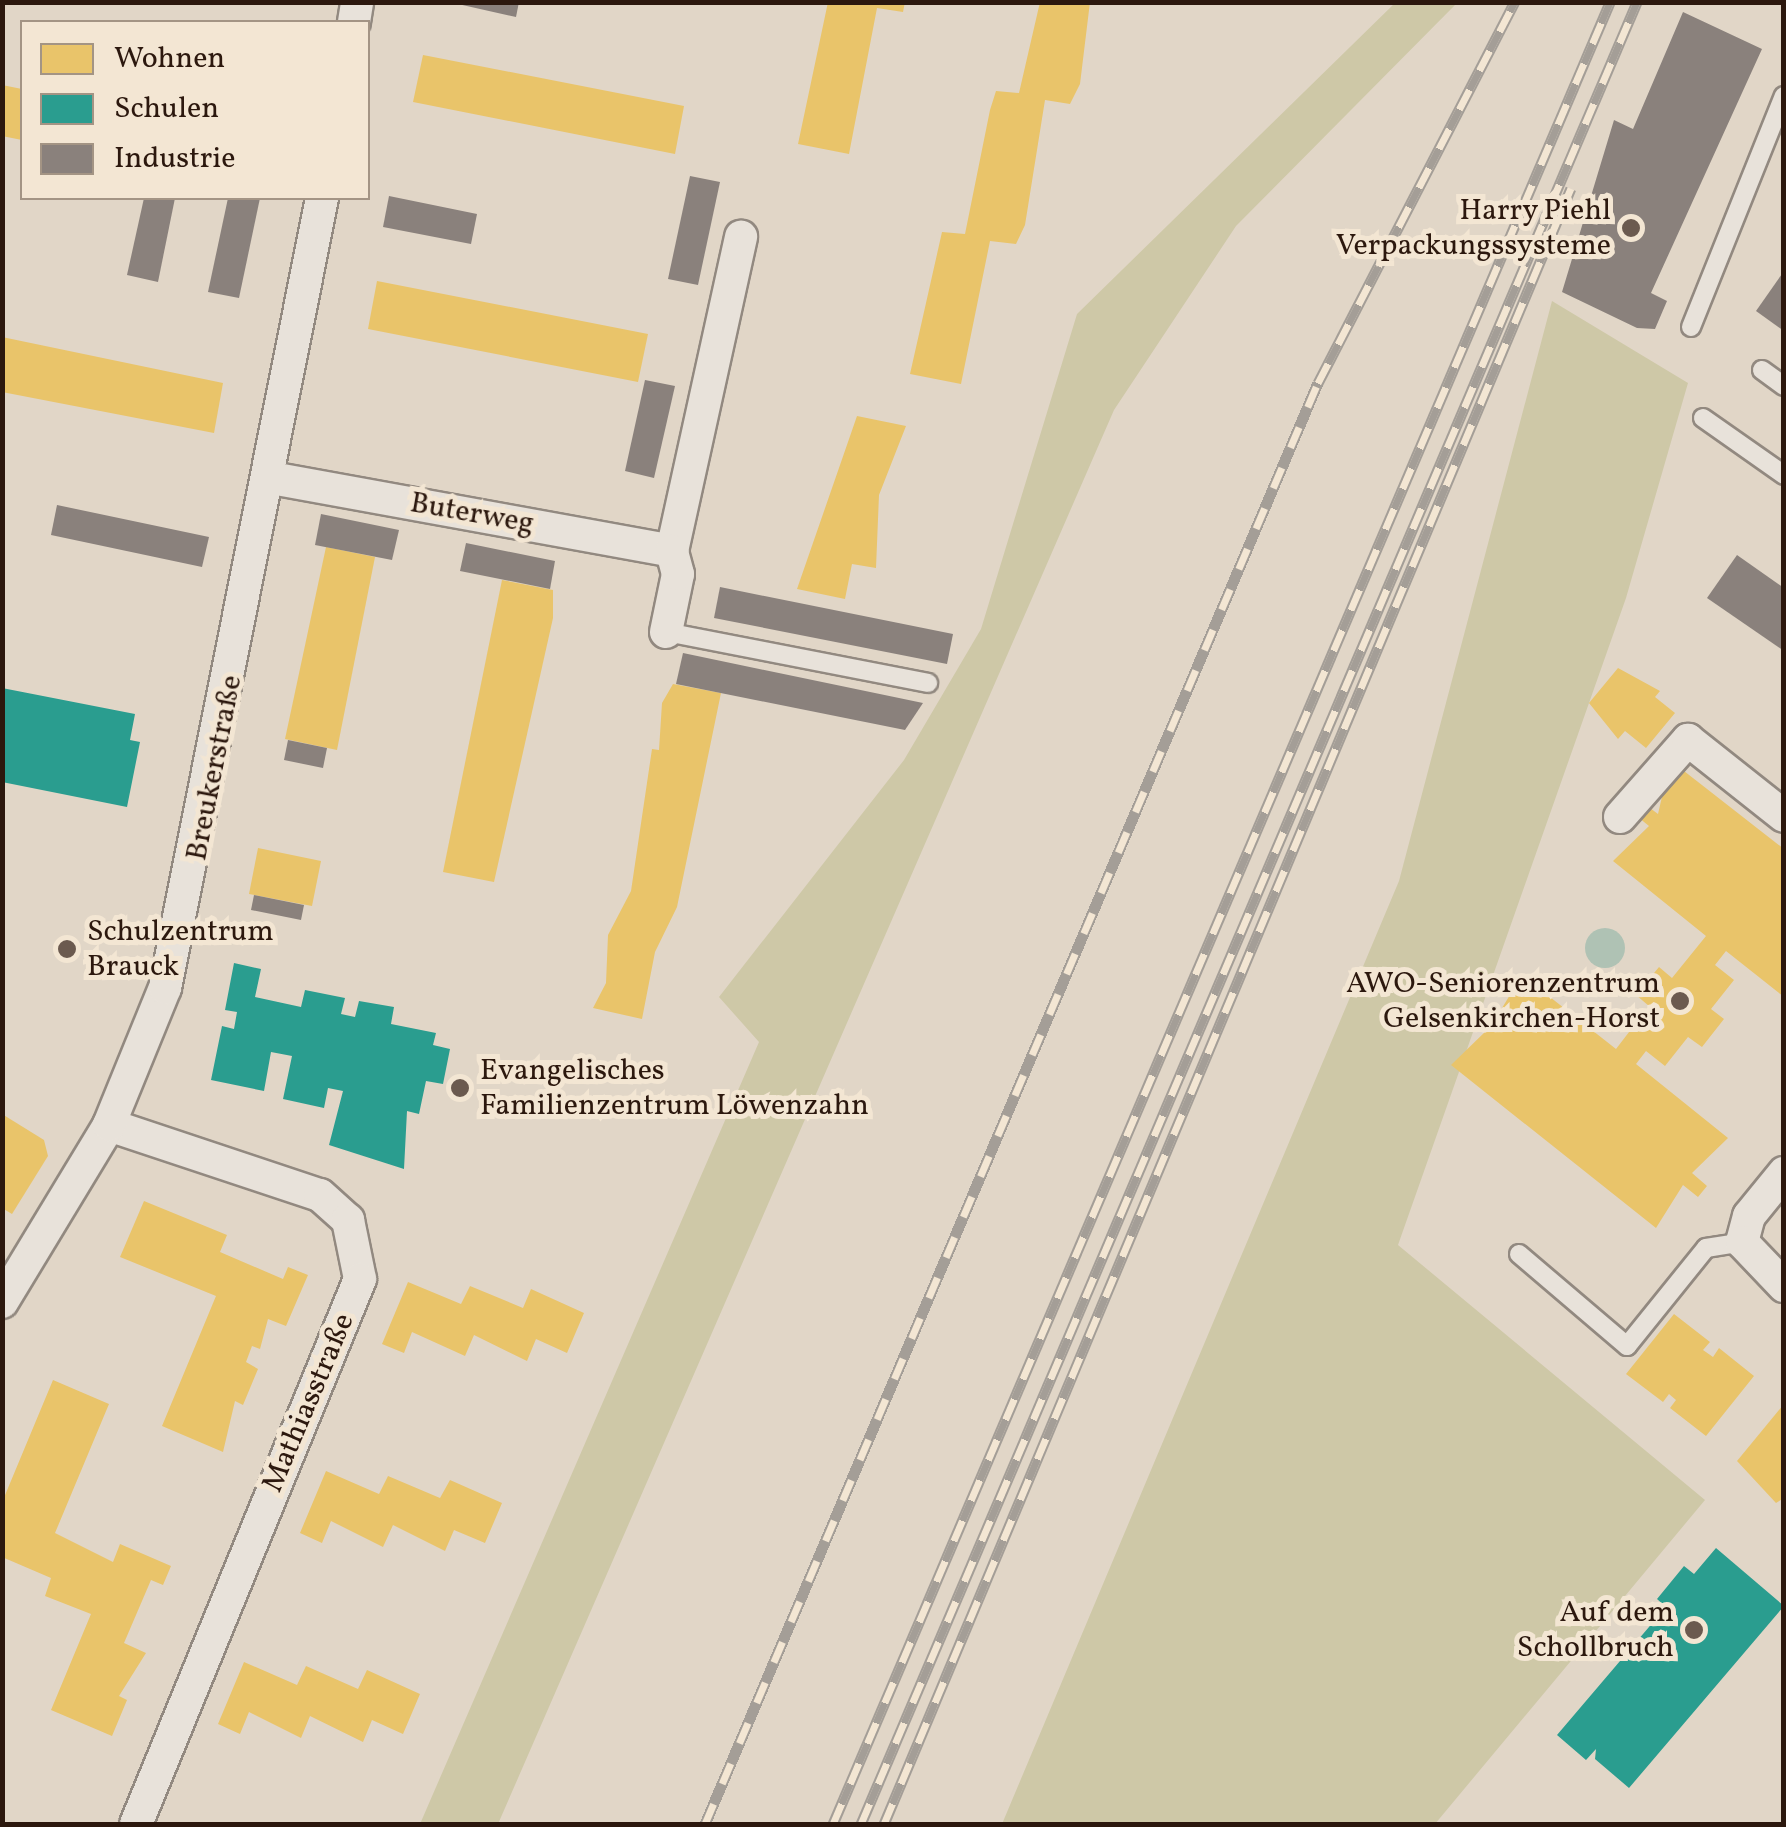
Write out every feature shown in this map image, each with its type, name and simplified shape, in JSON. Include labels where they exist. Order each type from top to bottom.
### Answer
[{"type":"street","name":"Breukerstraße","points":[[2,1302],[108,1124],[165,988],[188,899],[272,478],[322,200]]},
{"type":"street","points":[[666,632],[678,574],[672,551],[740,236]]},
{"type":"street","name":"Buterweg","points":[[272,478],[672,551]]},
{"type":"street","points":[[1620,817],[1688,740],[1784,816]]},
{"type":"street","name":"Mathiasstraße","points":[[108,1124],[320,1195],[348,1220],[360,1278],[136,1824]]},
{"type":"street","points":[[1784,1172],[1749,1216],[1742,1242],[1784,1286]]},
{"type":"lane","points":[[1691,328],[1784,96]]},
{"type":"lane","points":[[1762,370],[1784,386]]},
{"type":"lane","points":[[1703,418],[1784,475]]},
{"type":"lane","points":[[666,632],[928,683]]},
{"type":"lane","points":[[1519,1254],[1627,1346],[1706,1248],[1742,1242]]},
{"type":"shaded area","points":[[1396,2],[1457,3],[1236,226],[1114,410],[498,1824],[420,1824],[759,1042],[719,997],[904,760],[981,629],[1077,314]]},
{"type":"shaded area","points":[[1552,301],[1688,383],[1626,598],[1398,1245],[1705,1500],[1435,1824],[1002,1824],[1399,881]]},
{"type":"shaded area","points":[[1605,928],[1619,934],[1625,948],[1619,962],[1605,968],[1591,962],[1585,948],[1591,934]]},
{"type":"building: Wohnen","points":[[828,2],[905,2],[903,12],[877,8],[849,154],[798,144]]},
{"type":"building: Wohnen","points":[[1040,2],[1090,2],[1080,84],[1070,104],[1045,100],[1025,225],[1016,244],[990,241],[961,384],[910,374],[942,232],[965,234],[996,91],[1019,93]]},
{"type":"building: Wohnen","points":[[423,55],[684,106],[675,154],[413,102]]},
{"type":"building: Wohnen","points":[[2,85],[20,89],[20,140],[2,136]]},
{"type":"building: Wohnen","points":[[377,281],[648,334],[638,382],[368,329]]},
{"type":"building: Wohnen","points":[[2,337],[223,383],[214,433],[2,392]]},
{"type":"building: Wohnen","points":[[857,416],[906,426],[879,495],[876,568],[852,564],[845,599],[797,589]]},
{"type":"building: Wohnen","points":[[326,547],[375,557],[337,750],[285,739]]},
{"type":"building: Wohnen","points":[[502,580],[553,590],[553,618],[494,882],[443,872]]},
{"type":"building: Wohnen","points":[[1618,668],[1660,691],[1655,697],[1675,713],[1646,748],[1625,731],[1618,739],[1589,703]]},
{"type":"building: Wohnen","points":[[673,684],[721,693],[677,907],[655,952],[642,1019],[593,1008],[606,983],[608,935],[631,891],[652,749],[659,750],[662,703]]},
{"type":"building: Wohnen","name":"AWO-Seniorenzentrum Gelsenkirchen-Horst","points":[[1684,771],[1784,849],[1784,997],[1726,951],[1715,965],[1734,980],[1711,1009],[1724,1019],[1702,1047],[1688,1037],[1665,1066],[1646,1051],[1636,1064],[1728,1138],[1692,1173],[1707,1186],[1698,1197],[1683,1185],[1656,1228],[1451,1065],[1487,1030],[1472,1017],[1481,1006],[1496,1018],[1522,975],[1616,1049],[1649,1006],[1636,995],[1659,967],[1672,978],[1706,936],[1613,861],[1649,826],[1633,813],[1642,802],[1658,814],[1664,788]]},
{"type":"building: Wohnen","points":[[258,848],[321,861],[312,906],[249,894]]},
{"type":"building: Wohnen","points":[[2,1114],[44,1140],[48,1156],[12,1214],[2,1208]]},
{"type":"building: Wohnen","points":[[144,1201],[227,1235],[220,1252],[283,1279],[288,1267],[308,1275],[286,1326],[268,1319],[260,1349],[252,1346],[246,1362],[258,1369],[243,1405],[235,1401],[223,1452],[162,1426],[216,1296],[120,1257]]},
{"type":"building: Wohnen","points":[[408,1282],[461,1304],[470,1286],[523,1308],[531,1289],[584,1313],[567,1353],[536,1339],[527,1361],[474,1335],[465,1356],[412,1332],[404,1353],[382,1344]]},
{"type":"building: Wohnen","points":[[1674,1314],[1710,1342],[1703,1350],[1713,1357],[1719,1348],[1754,1376],[1706,1436],[1670,1408],[1676,1400],[1669,1394],[1663,1402],[1626,1374]]},
{"type":"building: Wohnen","points":[[53,1380],[109,1404],[55,1533],[113,1562],[120,1544],[171,1566],[163,1585],[151,1580],[124,1643],[146,1653],[119,1696],[127,1700],[112,1736],[51,1710],[91,1614],[45,1596],[51,1578],[2,1557],[3,1500]]},
{"type":"building: Wohnen","points":[[1784,1404],[1784,1498],[1776,1503],[1737,1461]]},
{"type":"building: Wohnen","points":[[326,1471],[379,1494],[388,1476],[440,1498],[450,1480],[502,1503],[485,1543],[454,1530],[445,1551],[393,1525],[383,1547],[331,1521],[322,1543],[300,1533]]},
{"type":"building: Wohnen","points":[[244,1662],[297,1685],[306,1666],[358,1689],[367,1670],[420,1694],[403,1734],[372,1720],[363,1742],[310,1716],[301,1738],[249,1712],[240,1734],[218,1724]]},
{"type":"building: Schulen","points":[[2,688],[135,714],[130,740],[140,742],[127,807],[2,782]]},
{"type":"building: Schulen","points":[[234,963],[261,969],[255,997],[301,1007],[305,990],[345,998],[341,1014],[355,1017],[359,1001],[394,1007],[391,1024],[436,1033],[433,1045],[450,1049],[443,1084],[426,1081],[419,1114],[407,1111],[404,1169],[329,1145],[343,1091],[328,1088],[324,1108],[283,1099],[292,1056],[271,1052],[264,1091],[211,1080],[222,1026],[234,1029],[237,1012],[225,1010]]},
{"type":"building: Schulen","points":[[1716,1548],[1784,1606],[1629,1788],[1595,1759],[1596,1749],[1586,1760],[1557,1735],[1666,1607],[1657,1599],[1684,1566],[1694,1574]]},
{"type":"building: Industrie","points":[[449,2],[519,2],[516,17]]},
{"type":"building: Industrie","name":"Harry Piehl Verpackungssysteme","points":[[1683,12],[1762,49],[1651,293],[1667,301],[1655,329],[1637,328],[1562,292],[1614,120],[1633,129]]},
{"type":"building: Industrie","points":[[690,176],[720,182],[698,285],[668,279]]},
{"type":"building: Industrie","points":[[389,196],[477,214],[471,244],[383,227]]},
{"type":"building: Industrie","points":[[144,200],[175,200],[158,282],[127,275]]},
{"type":"building: Industrie","points":[[228,200],[260,200],[239,298],[208,292]]},
{"type":"building: Industrie","points":[[1784,271],[1784,331],[1756,311]]},
{"type":"building: Industrie","points":[[645,380],[675,386],[654,478],[625,471]]},
{"type":"building: Industrie","points":[[57,505],[209,537],[202,567],[51,535]]},
{"type":"building: Industrie","points":[[321,514],[399,530],[392,560],[315,545]]},
{"type":"building: Industrie","points":[[466,543],[555,561],[550,589],[460,571]]},
{"type":"building: Industrie","points":[[1737,555],[1784,588],[1784,651],[1707,598]]},
{"type":"building: Industrie","points":[[720,587],[953,634],[947,664],[714,618]]},
{"type":"building: Industrie","points":[[683,653],[923,703],[905,730],[676,684]]},
{"type":"building: Industrie","points":[[288,740],[327,748],[323,768],[284,760]]},
{"type":"building: Industrie","points":[[254,895],[304,905],[301,920],[251,910]]},
{"type":"railway","points":[[705,1824],[1318,383],[1515,2]]},
{"type":"railway","points":[[833,1824],[1610,2]]},
{"type":"railway","points":[[861,1824],[1637,2]]},
{"type":"railway","points":[[884,1824],[1571,188]]},
{"type":"place","name":"Harry Piehl Verpackungssysteme","points":[[1631,228]]},
{"type":"place","name":"Schulzentrum Brauck","points":[[67,949]]},
{"type":"place","name":"AWO-Seniorenzentrum Gelsenkirchen-Horst","points":[[1680,1001]]},
{"type":"place","name":"Evangelisches Familienzentrum Löwenzahn","points":[[460,1088]]},
{"type":"place","name":"Auf dem Schollbruch","points":[[1694,1630]]}]
